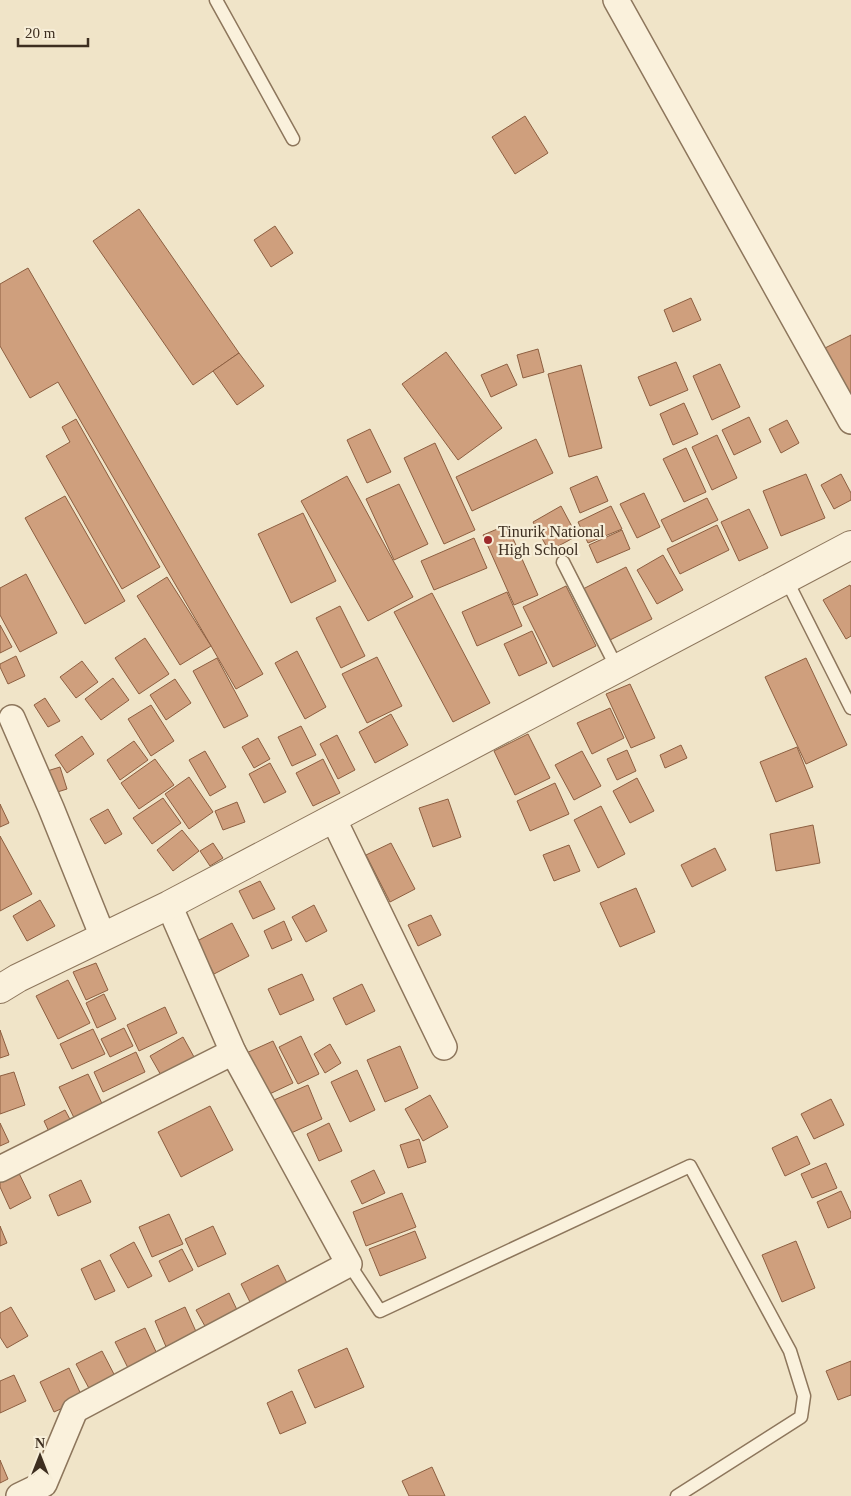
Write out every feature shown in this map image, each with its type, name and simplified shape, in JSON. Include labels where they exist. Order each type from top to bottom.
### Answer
[{"type":"street","points":[[616,0],[851,421]]},
{"type":"street","points":[[0,989],[18,978],[169,906],[332,818],[851,545]]},
{"type":"street","points":[[12,718],[52,808],[103,937]]},
{"type":"street","points":[[332,818],[444,1047]]},
{"type":"street","points":[[19,1496],[44,1484],[75,1410],[349,1264],[233,1052],[169,906]]},
{"type":"street","points":[[0,1169],[233,1052]]},
{"type":"lane","points":[[216,0],[293,139]]},
{"type":"lane","points":[[563,562],[617,668]]},
{"type":"lane","points":[[786,579],[851,708]]},
{"type":"lane","points":[[349,1264],[380,1311],[690,1166],[790,1351],[804,1396],[801,1417],[677,1496]]},
{"type":"building","points":[[525,116],[548,153],[515,174],[492,137]]},
{"type":"building","points":[[139,209],[239,353],[193,385],[93,241]]},
{"type":"building","points":[[275,226],[293,253],[271,267],[254,240]]},
{"type":"building","points":[[28,268],[263,674],[236,689],[58,382],[30,398],[0,346],[0,284]]},
{"type":"building","points":[[691,298],[701,320],[673,332],[664,310]]},
{"type":"building","points":[[851,335],[851,399],[823,349]]},
{"type":"building","points":[[538,349],[544,372],[523,378],[517,355]]},
{"type":"building","points":[[446,352],[502,428],[458,460],[402,384]]},
{"type":"building","points":[[239,353],[264,386],[237,405],[213,371]]},
{"type":"building","points":[[676,362],[688,390],[650,406],[638,377]]},
{"type":"building","points":[[507,364],[517,385],[491,397],[481,375]]},
{"type":"building","points":[[720,364],[740,407],[712,420],[693,376]]},
{"type":"building","points":[[581,365],[602,448],[569,457],[548,374]]},
{"type":"building","points":[[684,403],[698,434],[673,445],[660,414]]},
{"type":"building","points":[[749,417],[761,442],[734,455],[722,430]]},
{"type":"building","points":[[76,419],[160,567],[122,589],[46,456],[70,442],[62,427]]},
{"type":"building","points":[[787,420],[799,443],[781,453],[769,429]]},
{"type":"building","points":[[370,429],[391,472],[367,483],[347,440]]},
{"type":"building","points":[[717,435],[737,478],[712,490],[692,447]]},
{"type":"building","points":[[536,439],[553,473],[472,511],[456,477]]},
{"type":"building","points":[[435,443],[475,530],[444,544],[404,458]]},
{"type":"building","points":[[686,448],[706,492],[684,502],[663,459]]},
{"type":"building","points":[[806,474],[825,518],[781,536],[763,491]]},
{"type":"building","points":[[841,474],[851,493],[851,500],[834,509],[821,485]]},
{"type":"building","points":[[347,476],[413,597],[368,621],[301,501]]},
{"type":"building","points":[[597,476],[608,501],[580,513],[570,488]]},
{"type":"building","points":[[399,484],[428,544],[394,560],[366,499]]},
{"type":"building","points":[[644,493],[660,527],[637,538],[620,504]]},
{"type":"building","points":[[65,496],[125,601],[85,624],[25,518]]},
{"type":"building","points":[[707,498],[718,520],[672,542],[661,520]]},
{"type":"building","points":[[561,506],[577,536],[549,551],[533,522]]},
{"type":"building","points":[[611,506],[622,529],[588,543],[578,522]]},
{"type":"building","points":[[749,509],[768,548],[739,561],[721,522]]},
{"type":"building","points":[[303,513],[336,581],[291,603],[258,534]]},
{"type":"building","points":[[507,525],[538,595],[514,605],[483,535]]},
{"type":"building","points":[[717,525],[729,550],[680,574],[667,549]]},
{"type":"building","points":[[622,530],[630,549],[597,563],[589,545]]},
{"type":"building","points":[[474,538],[487,568],[434,590],[421,561]]},
{"type":"building","points":[[663,555],[683,590],[657,604],[637,570]]},
{"type":"building","points":[[626,567],[652,619],[608,641],[583,589]]},
{"type":"building","points":[[26,574],[57,633],[20,652],[0,615],[0,588]]},
{"type":"building","points":[[167,577],[211,646],[180,665],[137,596]]},
{"type":"building","points":[[850,585],[851,636],[846,639],[823,600]]},
{"type":"building","points":[[566,586],[596,646],[553,667],[523,607]]},
{"type":"building","points":[[507,592],[522,626],[477,646],[462,612]]},
{"type":"building","points":[[432,593],[490,703],[453,722],[394,612]]},
{"type":"building","points":[[340,606],[365,656],[341,668],[316,618]]},
{"type":"building","points":[[0,625],[12,647],[0,653]]},
{"type":"building","points":[[532,631],[547,663],[519,676],[504,644]]},
{"type":"building","points":[[145,638],[169,674],[139,694],[115,658]]},
{"type":"building","points":[[297,651],[326,707],[305,719],[275,663]]},
{"type":"building","points":[[16,656],[25,676],[8,684],[0,664]]},
{"type":"building","points":[[377,657],[402,706],[367,723],[342,674]]},
{"type":"building","points":[[217,658],[248,716],[224,728],[193,671]]},
{"type":"building","points":[[806,658],[847,745],[806,764],[765,677]]},
{"type":"building","points":[[82,661],[98,682],[76,698],[60,677]]},
{"type":"building","points":[[113,678],[129,700],[101,720],[85,699]]},
{"type":"building","points":[[175,679],[191,703],[166,720],[150,695]]},
{"type":"building","points":[[630,684],[655,738],[631,748],[606,694]]},
{"type":"building","points":[[45,698],[60,721],[48,727],[34,705]]},
{"type":"building","points":[[151,705],[174,741],[151,756],[128,719]]},
{"type":"building","points":[[610,708],[624,738],[592,754],[577,723]]},
{"type":"building","points":[[391,714],[408,745],[375,763],[359,732]]},
{"type":"building","points":[[301,726],[316,755],[292,766],[278,737]]},
{"type":"building","points":[[528,734],[550,778],[515,795],[494,751]]},
{"type":"building","points":[[337,735],[355,770],[338,779],[320,744]]},
{"type":"building","points":[[82,736],[94,754],[67,773],[55,755]]},
{"type":"building","points":[[258,738],[270,759],[254,768],[242,747]]},
{"type":"building","points":[[134,741],[148,760],[120,780],[107,760]]},
{"type":"building","points":[[681,745],[687,758],[665,768],[660,755]]},
{"type":"building","points":[[797,747],[813,787],[776,802],[760,762]]},
{"type":"building","points":[[627,750],[636,771],[617,780],[607,759]]},
{"type":"building","points":[[205,751],[226,787],[210,796],[189,760]]},
{"type":"building","points":[[582,751],[601,786],[574,800],[555,765]]},
{"type":"building","points":[[155,759],[174,785],[139,809],[121,783]]},
{"type":"building","points":[[323,759],[340,793],[313,806],[296,773]]},
{"type":"building","points":[[270,763],[286,792],[264,803],[249,774]]},
{"type":"building","points":[[60,767],[67,789],[51,794],[44,772]]},
{"type":"building","points":[[189,777],[213,812],[189,829],[165,794]]},
{"type":"building","points":[[637,778],[654,811],[630,823],[613,791]]},
{"type":"building","points":[[555,783],[569,814],[530,831],[517,801]]},
{"type":"building","points":[[163,798],[181,823],[152,844],[133,818]]},
{"type":"building","points":[[448,799],[461,837],[433,847],[419,808]]},
{"type":"building","points":[[237,802],[245,822],[223,830],[215,811]]},
{"type":"building","points":[[0,804],[9,823],[0,827]]},
{"type":"building","points":[[601,806],[625,854],[598,868],[574,820]]},
{"type":"building","points":[[108,809],[122,834],[105,844],[90,819]]},
{"type":"building","points":[[813,825],[820,863],[776,871],[770,834]]},
{"type":"building","points":[[182,830],[199,851],[173,871],[157,850]]},
{"type":"building","points":[[0,836],[32,894],[0,911]]},
{"type":"building","points":[[213,843],[223,858],[210,866],[200,851]]},
{"type":"building","points":[[391,843],[415,889],[390,902],[366,855]]},
{"type":"building","points":[[569,845],[580,871],[554,881],[543,855]]},
{"type":"building","points":[[715,848],[726,870],[692,887],[681,865]]},
{"type":"building","points":[[260,881],[275,909],[253,919],[239,891]]},
{"type":"building","points":[[636,888],[655,932],[620,947],[600,903]]},
{"type":"building","points":[[40,900],[55,926],[27,941],[13,916]]},
{"type":"building","points":[[314,905],[327,931],[306,942],[292,917]]},
{"type":"building","points":[[431,915],[441,935],[418,946],[408,925]]},
{"type":"building","points":[[284,921],[292,940],[272,949],[264,931]]},
{"type":"building","points":[[232,923],[249,956],[214,974],[197,941]]},
{"type":"building","points":[[96,963],[108,990],[86,1000],[73,972]]},
{"type":"building","points":[[302,974],[314,1000],[280,1015],[268,989]]},
{"type":"building","points":[[68,980],[90,1023],[58,1039],[36,996]]},
{"type":"building","points":[[362,984],[375,1011],[346,1025],[333,998]]},
{"type":"building","points":[[104,994],[116,1019],[97,1028],[86,1003]]},
{"type":"building","points":[[165,1007],[177,1033],[139,1051],[127,1025]]},
{"type":"building","points":[[124,1028],[133,1046],[110,1057],[101,1039]]},
{"type":"building","points":[[93,1029],[105,1054],[72,1069],[60,1044]]},
{"type":"building","points":[[0,1030],[9,1055],[0,1058]]},
{"type":"building","points":[[301,1036],[319,1074],[298,1084],[279,1047]]},
{"type":"building","points":[[183,1037],[199,1066],[166,1084],[150,1056]]},
{"type":"building","points":[[273,1041],[293,1083],[261,1098],[242,1055]]},
{"type":"building","points":[[330,1044],[341,1063],[325,1073],[314,1054]]},
{"type":"building","points":[[400,1046],[418,1088],[385,1102],[367,1060]]},
{"type":"building","points":[[136,1052],[145,1072],[103,1092],[94,1072]]},
{"type":"building","points":[[357,1070],[375,1110],[350,1122],[331,1082]]},
{"type":"building","points":[[14,1072],[25,1105],[0,1114],[0,1076]]},
{"type":"building","points":[[88,1074],[106,1112],[78,1126],[59,1087]]},
{"type":"building","points":[[308,1085],[322,1119],[289,1134],[274,1100]]},
{"type":"building","points":[[430,1095],[448,1127],[423,1141],[405,1109]]},
{"type":"building","points":[[831,1099],[844,1125],[814,1139],[801,1114]]},
{"type":"building","points":[[210,1106],[233,1150],[181,1177],[158,1132]]},
{"type":"building","points":[[65,1110],[74,1127],[52,1138],[44,1121]]},
{"type":"building","points":[[0,1123],[9,1142],[0,1146]]},
{"type":"building","points":[[329,1123],[342,1151],[319,1161],[307,1134]]},
{"type":"building","points":[[797,1136],[810,1164],[785,1176],[772,1148]]},
{"type":"building","points":[[419,1139],[426,1162],[408,1168],[400,1145]]},
{"type":"building","points":[[826,1163],[837,1188],[812,1198],[801,1174]]},
{"type":"building","points":[[15,1165],[31,1198],[10,1209],[0,1187],[0,1172]]},
{"type":"building","points":[[374,1170],[385,1193],[362,1204],[351,1181]]},
{"type":"building","points":[[81,1180],[91,1202],[58,1216],[49,1195]]},
{"type":"building","points":[[841,1191],[851,1213],[851,1218],[828,1228],[817,1202]]},
{"type":"building","points":[[402,1193],[416,1227],[366,1246],[353,1212]]},
{"type":"building","points":[[169,1214],[183,1244],[152,1257],[139,1227]]},
{"type":"building","points":[[0,1226],[7,1243],[0,1246]]},
{"type":"building","points":[[213,1226],[226,1254],[198,1267],[185,1239]]},
{"type":"building","points":[[415,1231],[426,1258],[380,1276],[369,1249]]},
{"type":"building","points":[[796,1241],[815,1288],[782,1302],[762,1255]]},
{"type":"building","points":[[134,1242],[152,1276],[128,1288],[110,1255]]},
{"type":"building","points":[[182,1249],[193,1270],[169,1282],[159,1261]]},
{"type":"building","points":[[100,1260],[115,1291],[95,1300],[81,1269]]},
{"type":"building","points":[[278,1265],[290,1289],[253,1308],[241,1284]]},
{"type":"building","points":[[229,1293],[238,1312],[206,1328],[196,1310]]},
{"type":"building","points":[[11,1307],[28,1336],[7,1348],[0,1337],[0,1313]]},
{"type":"building","points":[[185,1307],[198,1336],[167,1349],[155,1321]]},
{"type":"building","points":[[145,1328],[158,1356],[129,1370],[115,1342]]},
{"type":"building","points":[[347,1348],[364,1387],[315,1408],[298,1370]]},
{"type":"building","points":[[102,1351],[117,1380],[92,1394],[76,1364]]},
{"type":"building","points":[[851,1361],[851,1395],[838,1400],[826,1371]]},
{"type":"building","points":[[69,1368],[83,1399],[54,1412],[40,1382]]},
{"type":"building","points":[[14,1375],[26,1401],[0,1413],[0,1381]]},
{"type":"building","points":[[292,1391],[306,1423],[280,1434],[267,1403]]},
{"type":"building","points":[[0,1460],[8,1479],[0,1483]]},
{"type":"building","points":[[432,1467],[445,1496],[409,1496],[402,1481]]},
{"type":"place","name":"Tinurik National High School","points":[[488,540]]}]
